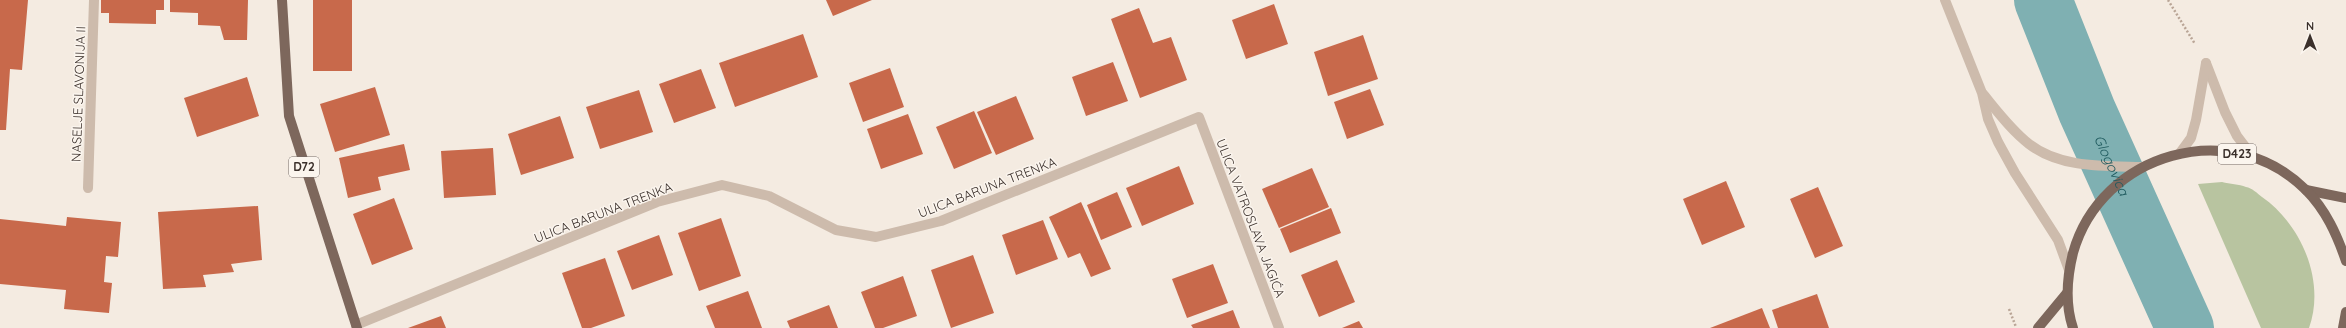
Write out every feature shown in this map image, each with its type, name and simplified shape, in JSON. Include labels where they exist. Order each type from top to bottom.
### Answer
[{"type":"main road","name":"D72","points":[[282,0],[290,116],[354,327]]},
{"type":"main road","name":"D423","points":[[2072,328],[2067,293],[2069,270],[2077,241],[2089,215],[2108,191],[2141,167],[2160,158],[2180,153],[2215,150],[2253,157],[2284,172],[2306,190],[2326,215],[2338,238],[2346,261]]},
{"type":"main road","name":"D423","points":[[2306,190],[2346,198]]},
{"type":"main road","points":[[2038,328],[2067,293]]},
{"type":"main road","points":[[2344,328],[2346,312]]},
{"type":"street","name":"NASELJE SLAVONIJA II","points":[[88,188],[94,0]]},
{"type":"street","points":[[1945,0],[1982,93],[1988,119],[1998,142],[2015,173],[2058,240],[2069,270]]},
{"type":"street","points":[[2180,153],[2191,138],[2195,126],[2206,63]]},
{"type":"street","points":[[2206,63],[2225,112],[2237,136],[2253,157]]},
{"type":"street","points":[[1982,93],[2009,126],[2028,144],[2046,155],[2067,162],[2090,165],[2141,167]]},
{"type":"street","name":"ULICA BARUNA TRENKA","points":[[354,327],[657,202],[722,185],[769,196],[836,230],[876,237],[941,221],[1199,117]]},
{"type":"street","name":"ULICA VATROSLAVA JAGIĆA","points":[[1199,117],[1279,328]]},
{"type":"path","points":[[2168,0],[2206,63]]},
{"type":"path","points":[[2009,309],[2016,328]]},
{"type":"green space","points":[[2222,182],[2250,188],[2276,208],[2288,222],[2298,238],[2312,273],[2314,292],[2313,310],[2309,328],[2261,328],[2198,184]]},
{"type":"building","points":[[0,0],[28,0],[22,70],[10,69],[6,130],[0,130]]},
{"type":"building","points":[[101,0],[164,0],[164,10],[156,10],[156,24],[109,23],[109,13],[101,13]]},
{"type":"building","points":[[170,0],[248,0],[247,40],[224,40],[220,26],[198,25],[198,13],[170,12]]},
{"type":"building","points":[[313,0],[352,0],[352,71],[313,71]]},
{"type":"building","points":[[826,0],[872,0],[833,16]]},
{"type":"building","points":[[1274,4],[1288,44],[1246,59],[1232,20]]},
{"type":"building","points":[[1139,8],[1153,43],[1171,37],[1187,80],[1140,98],[1111,19]]},
{"type":"building","points":[[803,34],[818,77],[735,107],[719,63]]},
{"type":"building","points":[[1363,35],[1378,79],[1328,96],[1314,52]]},
{"type":"building","points":[[1113,62],[1128,101],[1086,116],[1072,77]]},
{"type":"building","points":[[890,68],[904,107],[863,122],[849,83]]},
{"type":"building","points":[[701,69],[716,108],[674,123],[659,84]]},
{"type":"building","points":[[247,77],[259,116],[197,137],[184,98]]},
{"type":"building","points":[[375,87],[390,135],[335,152],[320,104]]},
{"type":"building","points":[[1370,89],[1384,125],[1347,139],[1334,102]]},
{"type":"building","points":[[639,90],[653,132],[600,149],[586,107]]},
{"type":"building","points":[[1016,96],[1034,139],[996,155],[977,112]]},
{"type":"building","points":[[974,111],[992,153],[954,169],[936,127]]},
{"type":"building","points":[[908,114],[923,154],[881,169],[867,129]]},
{"type":"building","points":[[560,116],[574,158],[521,175],[508,134]]},
{"type":"building","points":[[404,144],[410,170],[378,177],[381,190],[348,198],[339,158]]},
{"type":"building","points":[[493,148],[496,195],[444,198],[441,151]]},
{"type":"building","points":[[1179,166],[1194,204],[1142,226],[1126,188]]},
{"type":"building","points":[[1312,168],[1329,207],[1279,228],[1262,189]]},
{"type":"building","points":[[1726,181],[1745,227],[1702,245],[1683,199]]},
{"type":"building","points":[[1818,187],[1843,246],[1815,258],[1790,199]]},
{"type":"building","points":[[1117,192],[1132,227],[1101,240],[1087,205]]},
{"type":"building","points":[[394,198],[413,249],[372,265],[353,214]]},
{"type":"building","points":[[1081,202],[1111,269],[1091,277],[1080,253],[1068,258],[1049,217]]},
{"type":"building","points":[[258,206],[262,260],[231,264],[234,272],[203,275],[206,287],[163,289],[158,212]]},
{"type":"building","points":[[1331,208],[1341,233],[1290,253],[1280,229]]},
{"type":"building","points":[[67,217],[121,222],[118,257],[106,256],[104,282],[112,283],[109,313],[64,309],[66,290],[0,284],[0,219],[66,226]]},
{"type":"building","points":[[721,218],[741,276],[699,291],[678,233]]},
{"type":"building","points":[[1043,220],[1058,259],[1016,275],[1002,235]]},
{"type":"building","points":[[659,235],[673,275],[632,290],[617,251]]},
{"type":"building","points":[[973,255],[994,313],[951,328],[931,270]]},
{"type":"building","points":[[605,258],[625,316],[591,328],[582,328],[562,273]]},
{"type":"building","points":[[1337,260],[1355,302],[1319,317],[1301,275]]},
{"type":"building","points":[[1213,264],[1228,303],[1187,318],[1172,279]]},
{"type":"building","points":[[903,276],[917,316],[883,328],[875,328],[861,292]]},
{"type":"building","points":[[748,291],[762,328],[715,328],[706,306]]},
{"type":"building","points":[[1817,294],[1829,328],[1778,328],[1772,310]]},
{"type":"building","points":[[829,305],[838,328],[790,328],[787,321]]},
{"type":"building","points":[[1762,308],[1770,328],[1710,328]]},
{"type":"building","points":[[1233,310],[1240,328],[1193,328],[1191,325]]},
{"type":"building","points":[[441,316],[446,328],[408,328]]},
{"type":"building","points":[[1359,321],[1363,328],[1342,328]]},
{"type":"waterway","name":"Glogovica","points":[[2043,0],[2087,111],[2185,328]]}]
